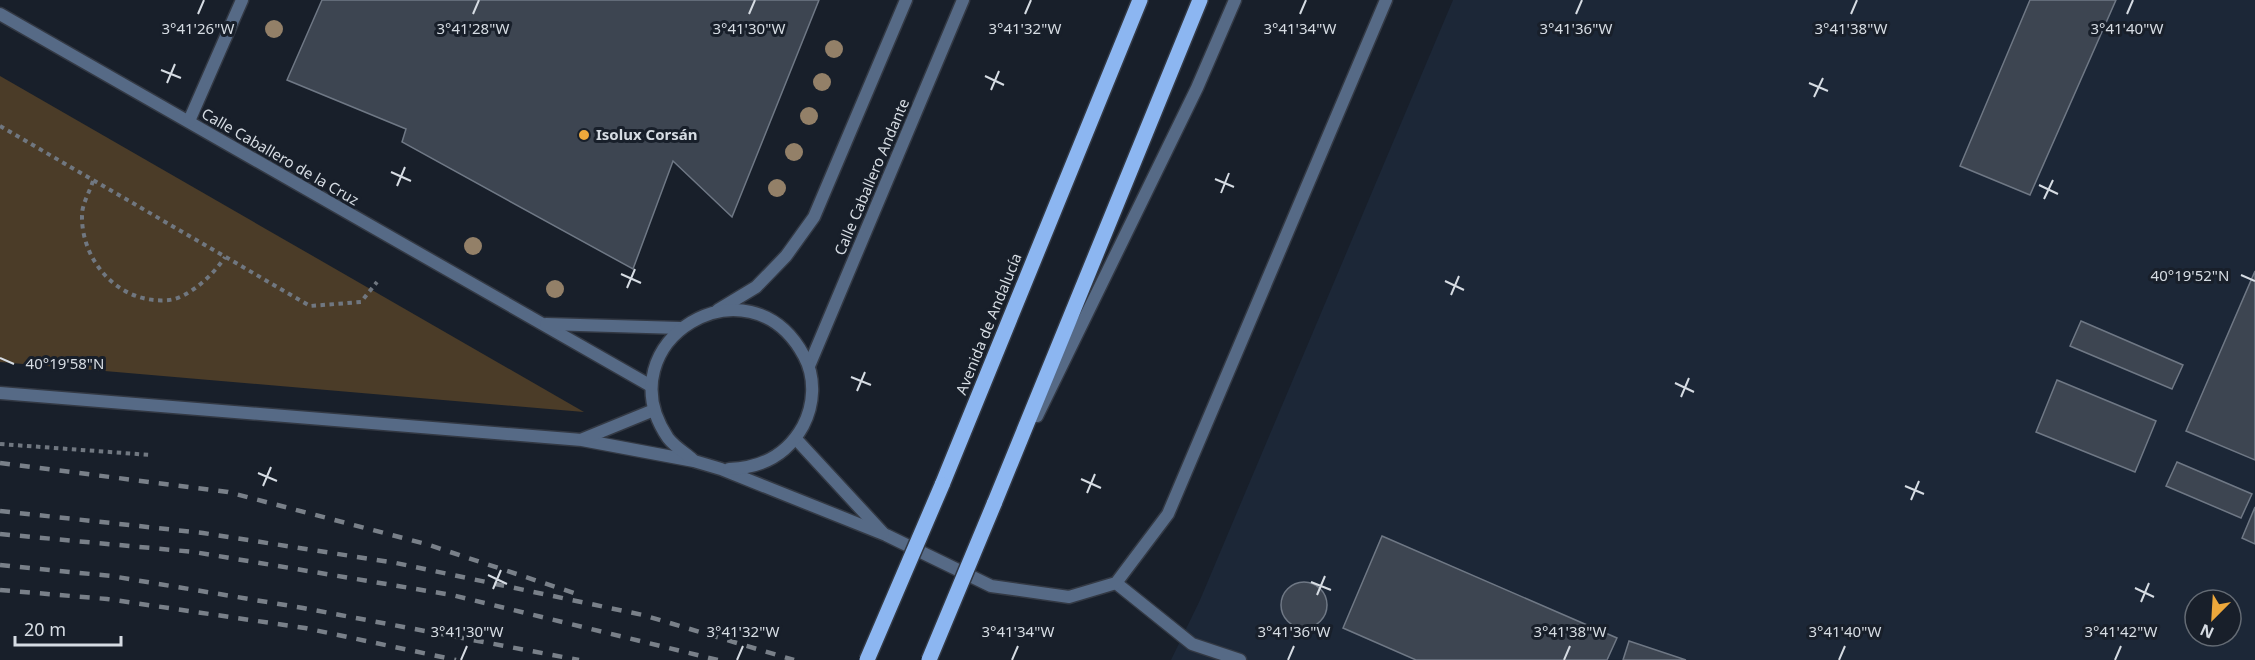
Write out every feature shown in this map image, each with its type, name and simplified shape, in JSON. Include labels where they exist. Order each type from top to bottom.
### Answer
[{"type":"main road","name":"Avenida de Andalucía","points":[[867,660],[942,485],[1140,0]]},
{"type":"main road","points":[[928,660],[1200,0]]},
{"type":"street","points":[[189,121],[242,0]]},
{"type":"street","points":[[694,461],[669,440],[654,410],[651,386],[660,354],[680,328],[698,317],[718,310],[756,287],[786,256],[814,217],[906,0]]},
{"type":"street","name":"Calle Caballero Andante","points":[[809,366],[963,0]]},
{"type":"street","points":[[994,504],[1197,88],[1234,0]]},
{"type":"street","points":[[0,393],[582,440],[694,461],[721,469],[885,535],[991,586],[1069,597],[1116,583],[1168,514],[1386,0]]},
{"type":"street","name":"Calle Caballero de la Cruz","points":[[0,14],[651,386]]},
{"type":"street","points":[[718,310],[747,311],[774,321],[796,340],[809,366],[813,391],[808,417],[796,439],[775,458],[749,468],[721,469]]},
{"type":"street","name":"Calle Caballero de la Cruz","points":[[545,324],[680,328]]},
{"type":"street","points":[[582,440],[654,410]]},
{"type":"street","points":[[796,439],[885,535]]},
{"type":"street","points":[[1116,583],[1192,644],[1240,660]]},
{"type":"path","points":[[0,126],[310,306],[361,302],[377,282]]},
{"type":"path","points":[[93,180],[81,214],[89,257],[109,282],[143,298],[170,300],[215,273],[225,256]]},
{"type":"path","points":[[0,444],[151,455]]},
{"type":"shaded area","points":[[1453,0],[2255,0],[2255,660],[1171,660],[1200,600]]},
{"type":"shaded area","points":[[0,76],[584,412],[0,362]]},
{"type":"building","name":"Isolux Corsán","points":[[322,0],[819,0],[732,217],[673,161],[633,269],[402,142],[406,129],[287,80]]},
{"type":"building","points":[[2030,0],[2116,0],[2030,195],[1960,166]]},
{"type":"building","points":[[2255,271],[2255,460],[2186,431]]},
{"type":"building","points":[[2081,321],[2183,365],[2172,389],[2070,346]]},
{"type":"building","points":[[2057,380],[2156,421],[2135,472],[2036,432]]},
{"type":"building","points":[[2177,462],[2252,494],[2241,518],[2166,486]]},
{"type":"building","points":[[2255,507],[2255,544],[2242,538]]},
{"type":"building","points":[[1382,536],[1617,638],[1607,660],[1416,660],[1343,628]]},
{"type":"building","points":[[1304,582],[1320,589],[1327,605],[1320,621],[1304,628],[1288,621],[1281,605],[1288,589]]},
{"type":"building","points":[[1629,641],[1686,660],[1623,660]]},
{"type":"railway","points":[[0,463],[228,492],[426,544],[580,595]]},
{"type":"railway","points":[[0,511],[203,533],[396,563],[643,615],[794,660]]},
{"type":"railway","points":[[0,534],[194,552],[452,595],[718,660]]},
{"type":"railway","points":[[0,565],[111,576],[303,608],[579,660]]},
{"type":"railway","points":[[0,590],[107,599],[305,628],[456,660]]},
{"type":"place","name":"Isolux Corsán","points":[[584,135]]}]
